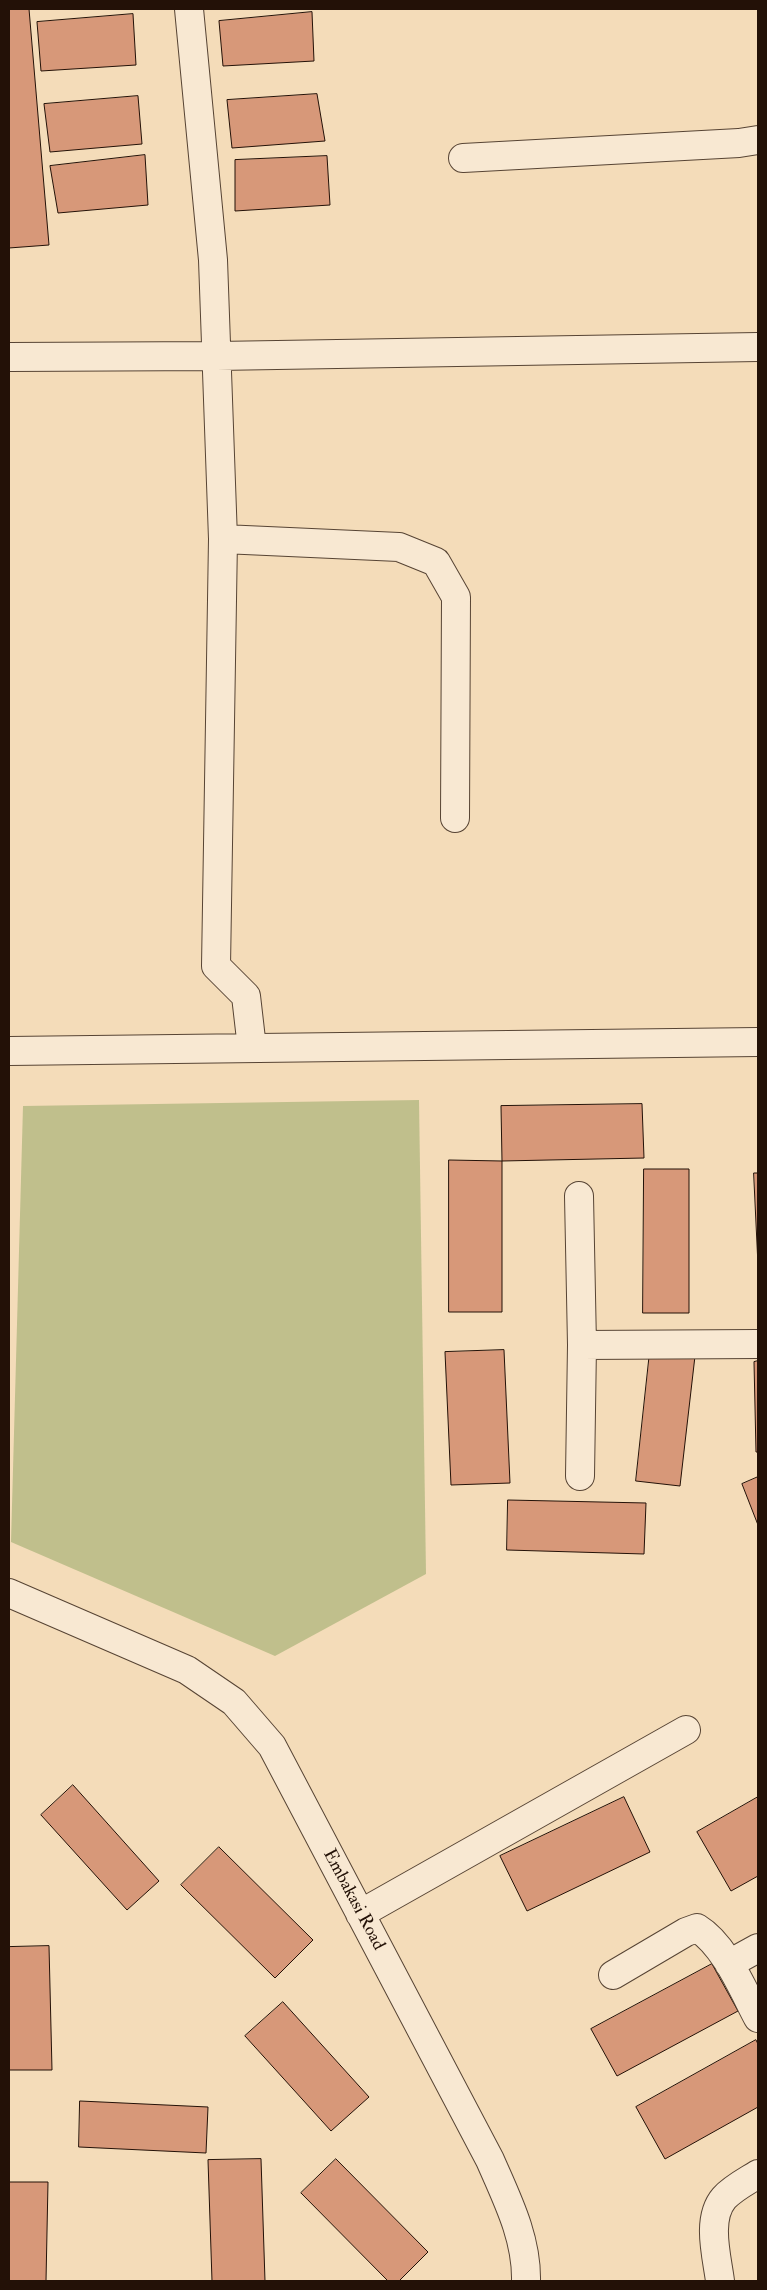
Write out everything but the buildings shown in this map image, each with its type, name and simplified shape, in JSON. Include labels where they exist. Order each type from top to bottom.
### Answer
[{"type":"street","points":[[189,9],[213,260],[223,539],[216,966],[246,996],[252,1048]]},
{"type":"street","points":[[463,158],[739,143],[758,140]]},
{"type":"street","points":[[9,357],[217,356],[758,347]]},
{"type":"street","points":[[223,539],[399,548],[436,562],[456,596],[455,818]]},
{"type":"street","points":[[9,1051],[758,1042]]},
{"type":"street","points":[[579,1196],[582,1344],[580,1476]]},
{"type":"street","points":[[582,1344],[758,1344]]},
{"type":"street","name":"Embakasi Road","points":[[9,1592],[187,1670],[234,1702],[272,1746],[490,2160],[512,2208],[526,2259],[526,2281]]},
{"type":"street","points":[[360,1914],[686,1730]]},
{"type":"street","points":[[614,1975],[686,1932],[697,1928],[708,1935],[729,1964],[758,2018]]},
{"type":"street","points":[[729,1964],[758,1948]]},
{"type":"street","points":[[720,2281],[714,2220],[723,2199],[737,2186],[758,2174]]},
{"type":"shaded area","points":[[419,1100],[426,1574],[275,1656],[11,1542],[23,1106]]}]
